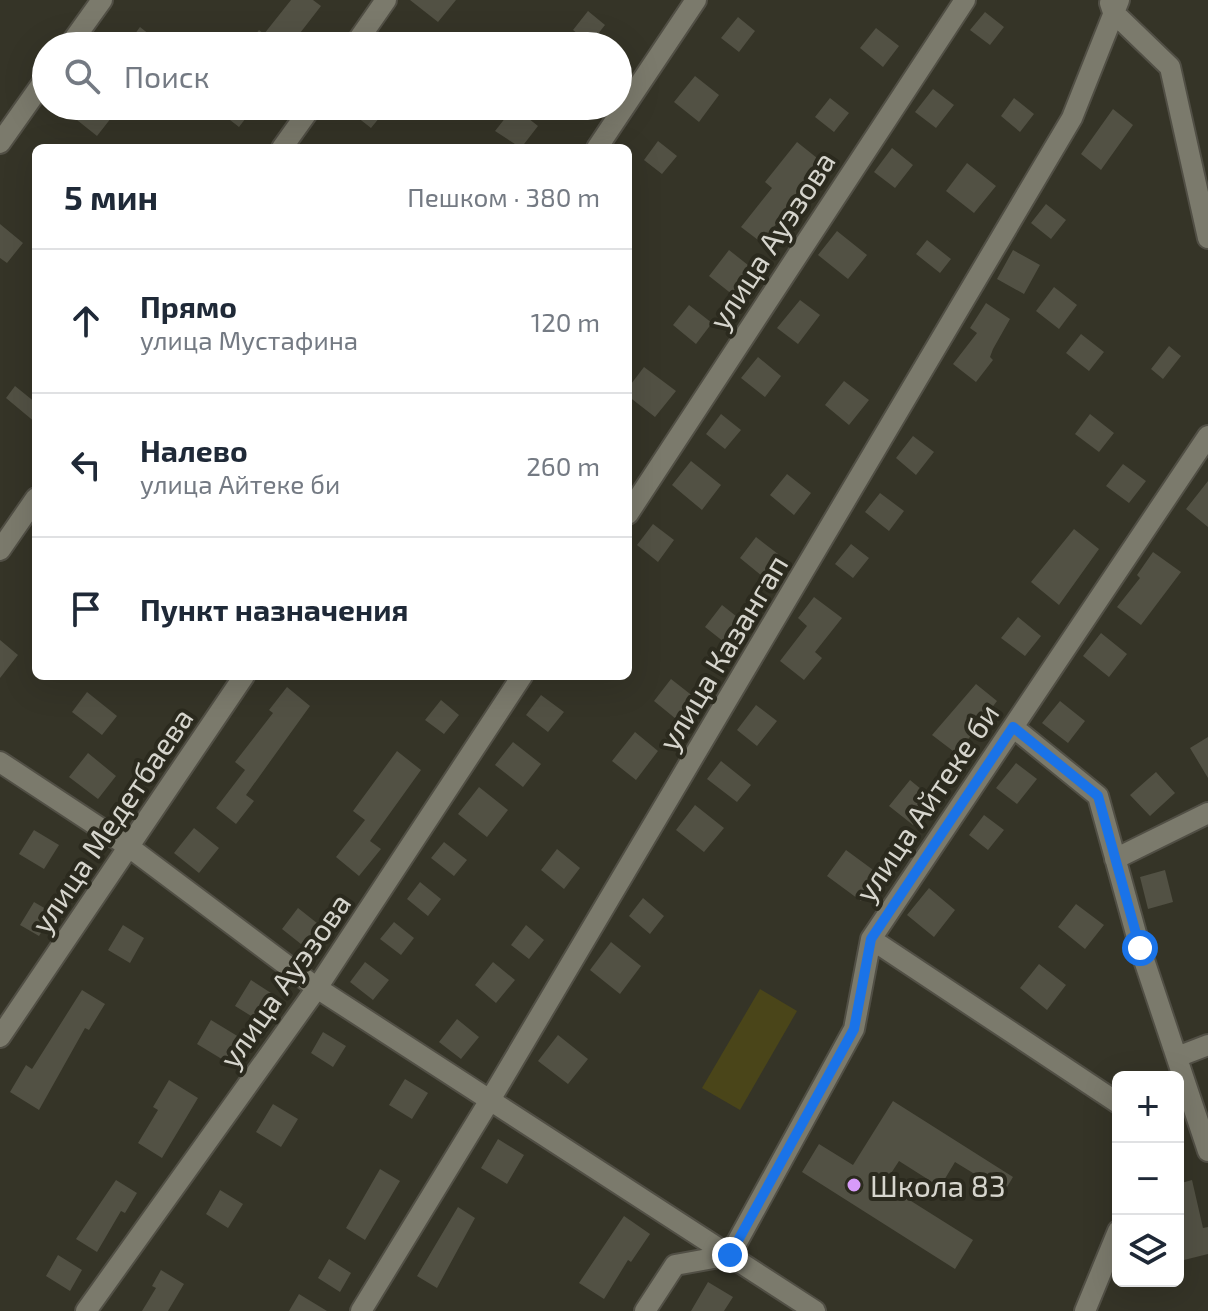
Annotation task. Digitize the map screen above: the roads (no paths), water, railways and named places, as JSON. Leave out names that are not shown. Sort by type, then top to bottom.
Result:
[{"type":"street","points":[[79,32],[102,0]]},
{"type":"street","points":[[364,32],[386,0]]},
{"type":"street","points":[[632,96],[696,0]]},
{"type":"street","name":"улица Ауэзова","points":[[632,508],[965,0]]},
{"type":"street","points":[[1114,4],[1170,67],[1208,238]]},
{"type":"street","name":"улица Казангап","points":[[361,1311],[490,1100],[1072,118],[1114,4]]},
{"type":"street","points":[[0,143],[32,98]]},
{"type":"street","points":[[285,144],[302,120]]},
{"type":"street","points":[[600,144],[616,120]]},
{"type":"street","name":"улица Айтеке би","points":[[730,1255],[854,1029],[871,939],[1208,436]]},
{"type":"street","points":[[0,550],[32,504]]},
{"type":"street","name":"улица Медетбаева","points":[[0,1037],[241,680]]},
{"type":"street","name":"улица Ауэзова","points":[[86,1311],[317,988],[519,680]]},
{"type":"street","points":[[1013,727],[1098,796],[1140,948],[1179,1071]]},
{"type":"street","points":[[0,762],[129,847],[317,988],[815,1311]]},
{"type":"street","points":[[1115,859],[1208,813]]},
{"type":"street","points":[[871,939],[1112,1099]]},
{"type":"street","points":[[1177,1057],[1208,1045]]},
{"type":"street","points":[[1184,1091],[1208,1151]]},
{"type":"street","points":[[1085,1311],[1112,1246]]},
{"type":"street","points":[[645,1311],[675,1265],[730,1255]]},
{"type":"place","name":"Школа 83","points":[[854,1185]]}]
